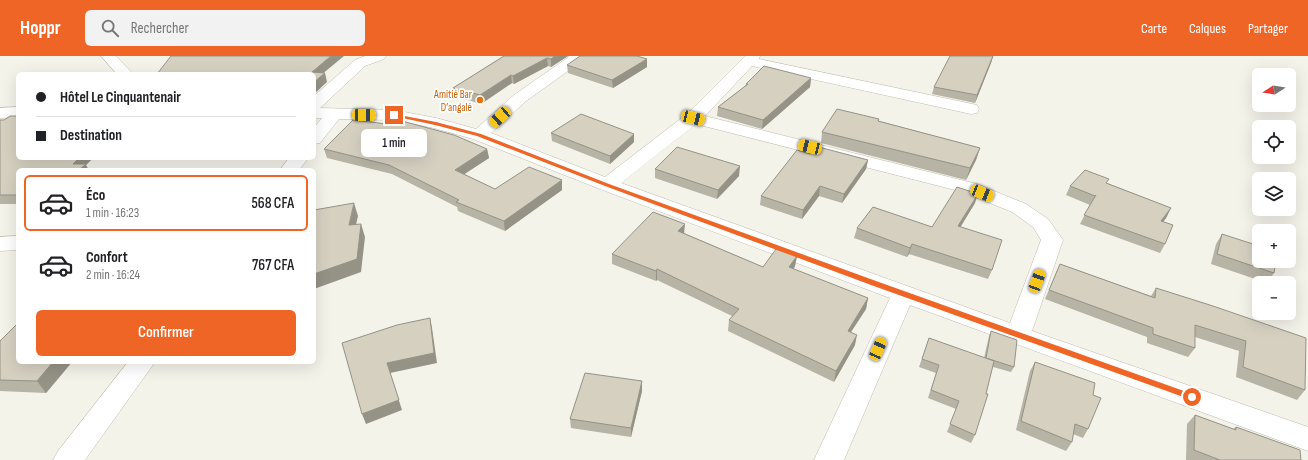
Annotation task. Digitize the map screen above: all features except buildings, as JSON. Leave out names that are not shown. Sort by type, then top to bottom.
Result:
[{"type":"street","points":[[108,56],[123,72]]},
{"type":"street","points":[[479,135],[520,98],[580,56]]},
{"type":"street","points":[[316,103],[360,63],[370,57]]},
{"type":"street","points":[[607,185],[693,118],[751,58],[971,109]]},
{"type":"street","points":[[0,113],[16,112]]},
{"type":"street","points":[[316,134],[324,114],[394,115],[436,123],[479,135],[607,185],[903,294],[1308,439]]},
{"type":"street","points":[[693,118],[970,188],[1019,208],[1041,223],[1052,240],[1018,335]]},
{"type":"street","points":[[291,168],[297,160]]},
{"type":"street","points":[[0,244],[16,243]]},
{"type":"street","points":[[829,460],[903,294]]},
{"type":"street","points":[[68,460],[140,364]]},
{"type":"place","name":"Amitié Bar D’angalé","points":[[480,100]]},
{"type":"route","points":[[394,115],[436,123],[479,135],[607,185],[873,283],[1192,397]]}]
